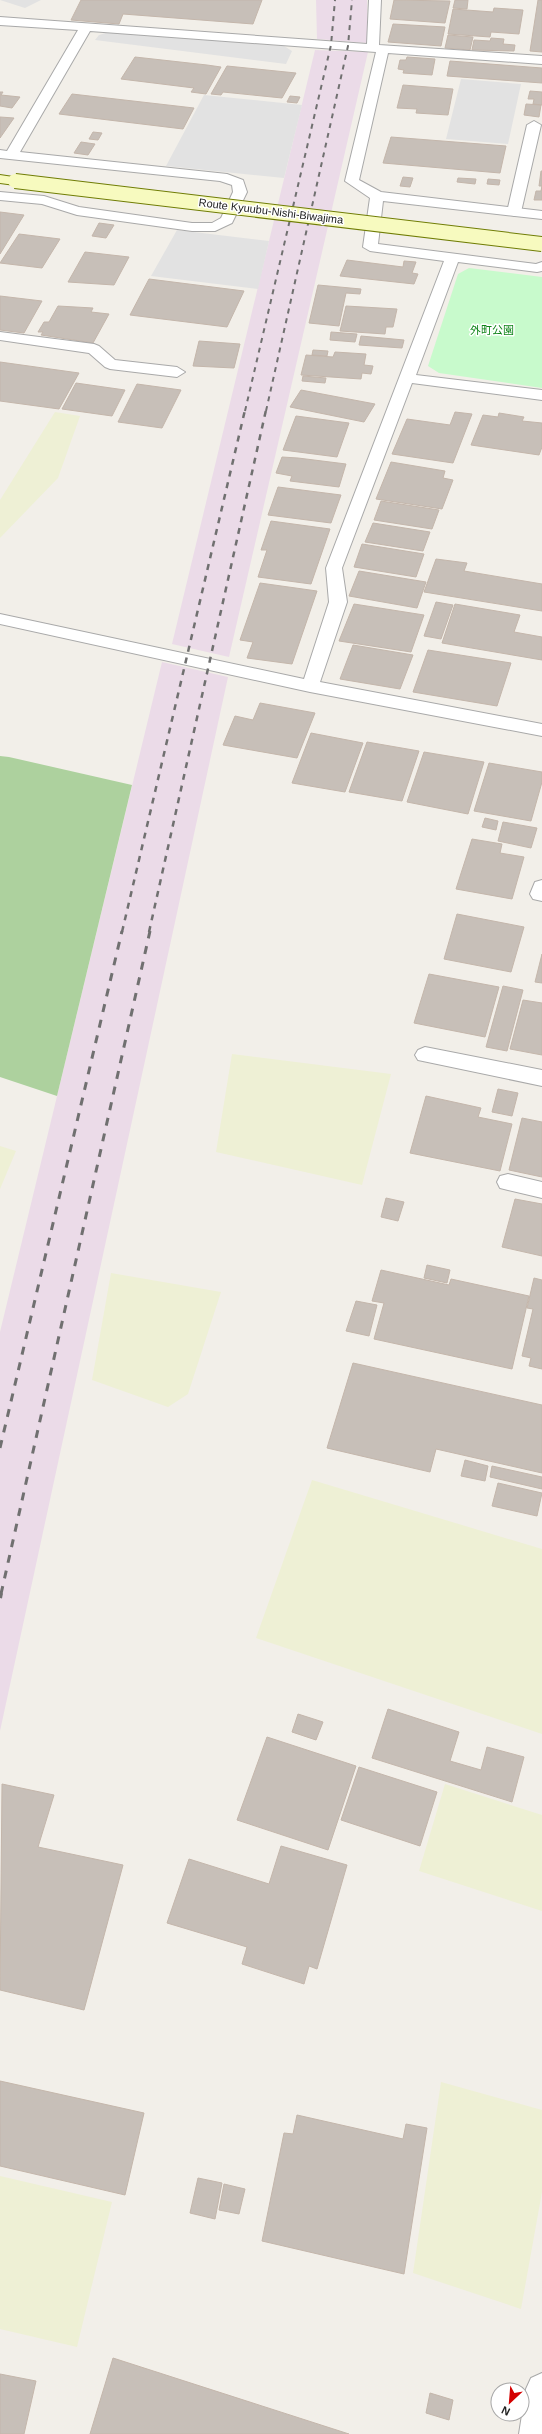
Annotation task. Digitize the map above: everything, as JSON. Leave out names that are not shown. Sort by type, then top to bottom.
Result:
[{"type":"main road","name":"Route Kyuubu-Nishi-Biwajima","points":[[0,179],[542,244]]},
{"type":"street","points":[[375,0],[378,48],[352,181],[377,196],[542,215]]},
{"type":"street","points":[[0,21],[542,60]]},
{"type":"street","points":[[0,196],[44,200],[77,211],[192,227],[215,227],[227,220],[240,192],[238,183],[222,177],[6,154],[86,28]]},
{"type":"street","points":[[514,212],[534,125]]},
{"type":"street","points":[[377,196],[370,247],[537,268],[542,266]]},
{"type":"street","points":[[310,686],[338,602],[334,568],[453,257]]},
{"type":"street","points":[[0,336],[94,349],[110,364],[177,372]]},
{"type":"street","points":[[407,378],[542,395]]},
{"type":"street","points":[[0,618],[310,686],[542,730]]},
{"type":"street","points":[[542,887],[540,894],[542,894]]},
{"type":"street","points":[[425,1055],[542,1078]]},
{"type":"street","points":[[508,1182],[542,1190]]},
{"type":"street","points":[[535,2434],[542,2389]]},
{"type":"shaded area","points":[[0,0],[41,0],[25,8]]},
{"type":"shaded area","points":[[316,0],[367,0],[368,43],[317,39]]},
{"type":"shaded area","points":[[109,32],[284,46],[292,51],[286,64],[95,40],[99,35]]},
{"type":"shaded area","points":[[315,50],[368,52],[229,657],[172,644]]},
{"type":"shaded area","points":[[461,79],[521,84],[508,144],[446,139]]},
{"type":"shaded area","points":[[204,95],[302,105],[284,178],[166,166]]},
{"type":"shaded area","points":[[177,230],[269,241],[258,289],[151,276]]},
{"type":"shaded area","points":[[162,662],[228,677],[0,1731],[0,1332]]},
{"type":"green space","name":"外町公園","points":[[469,268],[542,277],[542,388],[439,373],[428,366],[458,274]]},
{"type":"green space","points":[[55,412],[80,416],[58,478],[0,538],[0,500]]},
{"type":"green space","points":[[0,756],[132,785],[57,1096],[0,1077]]},
{"type":"green space","points":[[232,1054],[391,1074],[362,1185],[216,1152]]},
{"type":"green space","points":[[0,1146],[16,1151],[0,1189]]},
{"type":"green space","points":[[111,1273],[221,1292],[188,1394],[168,1407],[92,1380]]},
{"type":"green space","points":[[312,1480],[542,1549],[542,1734],[256,1638]]},
{"type":"green space","points":[[445,1784],[542,1815],[542,1911],[419,1871]]},
{"type":"green space","points":[[441,2082],[542,2110],[542,2192],[521,2309],[413,2273]]},
{"type":"green space","points":[[0,2176],[112,2202],[77,2347],[0,2329]]},
{"type":"building","points":[[81,0],[262,0],[253,24],[123,14],[119,24],[71,20]]},
{"type":"building","points":[[394,0],[450,1],[445,23],[390,19]]},
{"type":"building","points":[[455,0],[468,0],[467,9],[453,8]]},
{"type":"building","points":[[538,0],[542,0],[542,52],[530,51]]},
{"type":"building","points":[[494,8],[523,10],[519,34],[491,32],[490,37],[448,34],[453,9],[493,12]]},
{"type":"building","points":[[393,24],[445,27],[441,46],[388,42]]},
{"type":"building","points":[[448,35],[473,37],[470,50],[445,48]]},
{"type":"building","points":[[491,38],[504,39],[503,44],[515,45],[514,51],[472,50],[474,40],[490,41]]},
{"type":"building","points":[[135,57],[221,67],[206,94],[191,92],[194,88],[121,79]]},
{"type":"building","points":[[407,57],[435,59],[432,75],[403,73],[404,70],[398,69],[400,60],[406,60]]},
{"type":"building","points":[[450,61],[542,68],[542,83],[447,76]]},
{"type":"building","points":[[227,66],[296,73],[282,98],[223,92],[221,95],[211,94]]},
{"type":"building","points":[[403,85],[453,89],[448,115],[416,113],[417,109],[397,108]]},
{"type":"building","points":[[530,91],[542,92],[542,105],[533,104],[534,99],[528,99]]},
{"type":"building","points":[[0,92],[3,92],[1,95],[20,97],[12,108],[0,106]]},
{"type":"building","points":[[72,94],[194,108],[183,129],[59,114]]},
{"type":"building","points":[[290,96],[300,97],[297,103],[287,102]]},
{"type":"building","points":[[526,104],[541,105],[539,117],[524,115]]},
{"type":"building","points":[[0,117],[14,118],[0,138]]},
{"type":"building","points":[[93,132],[102,133],[98,140],[89,139]]},
{"type":"building","points":[[391,137],[506,146],[500,173],[383,163]]},
{"type":"building","points":[[81,142],[95,144],[88,155],[74,153]]},
{"type":"building","points":[[541,171],[542,186],[539,186]]},
{"type":"building","points":[[403,177],[413,178],[410,187],[400,186]]},
{"type":"building","points":[[458,178],[476,179],[475,184],[457,182]]},
{"type":"building","points":[[488,179],[500,180],[499,185],[487,184]]},
{"type":"building","points":[[542,186],[542,200],[534,200],[536,191],[541,191]]},
{"type":"building","points":[[0,212],[24,215],[0,254]]},
{"type":"building","points":[[99,223],[114,225],[106,238],[92,236]]},
{"type":"building","points":[[19,234],[60,239],[42,268],[0,263]]},
{"type":"building","points":[[85,252],[129,257],[114,285],[68,282]]},
{"type":"building","points":[[347,260],[403,267],[404,261],[416,262],[412,273],[418,274],[414,284],[340,276]]},
{"type":"building","points":[[149,279],[244,291],[227,327],[130,315]]},
{"type":"building","points":[[318,285],[361,289],[360,294],[346,293],[339,326],[309,323]]},
{"type":"building","points":[[0,296],[42,301],[24,333],[0,330]]},
{"type":"building","points":[[58,306],[93,308],[91,312],[109,314],[93,343],[41,335],[43,332],[38,332],[44,322],[49,322]]},
{"type":"building","points":[[346,306],[397,309],[393,327],[386,327],[385,334],[340,331]]},
{"type":"building","points":[[331,332],[357,334],[355,342],[330,340]]},
{"type":"building","points":[[361,336],[404,340],[402,348],[359,345]]},
{"type":"building","points":[[199,341],[240,344],[234,368],[193,366]]},
{"type":"building","points":[[313,350],[328,351],[327,356],[312,355]]},
{"type":"building","points":[[335,352],[366,354],[364,365],[373,366],[371,374],[362,373],[361,379],[301,375],[306,355],[333,357]]},
{"type":"building","points":[[0,362],[79,373],[59,409],[0,401]]},
{"type":"building","points":[[303,376],[326,378],[325,383],[302,381]]},
{"type":"building","points":[[76,383],[125,390],[112,416],[62,409]]},
{"type":"building","points":[[137,384],[181,390],[162,428],[118,422]]},
{"type":"building","points":[[301,390],[375,404],[364,422],[290,407]]},
{"type":"building","points":[[455,412],[472,414],[453,463],[392,454],[407,419],[450,425]]},
{"type":"building","points":[[499,413],[524,417],[522,421],[542,423],[542,447],[539,455],[471,445],[483,415],[498,417]]},
{"type":"building","points":[[296,416],[349,423],[337,457],[283,450]]},
{"type":"building","points":[[282,457],[346,464],[339,487],[290,481],[292,476],[276,473]]},
{"type":"building","points":[[391,462],[445,471],[443,478],[453,480],[442,509],[376,499]]},
{"type":"building","points":[[278,487],[341,495],[331,523],[268,515]]},
{"type":"building","points":[[381,501],[439,510],[432,529],[374,520]]},
{"type":"building","points":[[271,521],[330,529],[311,584],[258,577],[267,550],[261,550]]},
{"type":"building","points":[[373,523],[430,532],[423,551],[365,542]]},
{"type":"building","points":[[362,544],[424,554],[416,577],[354,567]]},
{"type":"building","points":[[436,559],[467,563],[464,571],[542,584],[542,611],[424,592]]},
{"type":"building","points":[[359,571],[426,582],[417,608],[349,596]]},
{"type":"building","points":[[260,583],[317,591],[292,664],[247,658],[253,642],[240,640]]},
{"type":"building","points":[[436,602],[453,605],[441,639],[424,636]]},
{"type":"building","points":[[354,604],[424,615],[411,652],[339,641]]},
{"type":"building","points":[[455,604],[520,615],[514,632],[542,637],[542,660],[442,643]]},
{"type":"building","points":[[353,645],[413,655],[400,689],[340,679]]},
{"type":"building","points":[[428,650],[511,663],[497,706],[413,692]]},
{"type":"building","points":[[260,703],[315,713],[297,758],[223,745],[235,716],[253,720]]},
{"type":"building","points":[[311,733],[363,743],[345,792],[292,783]]},
{"type":"building","points":[[367,742],[419,751],[402,801],[349,792]]},
{"type":"building","points":[[424,752],[484,762],[468,814],[407,802]]},
{"type":"building","points":[[489,763],[542,772],[542,782],[531,821],[474,811]]},
{"type":"building","points":[[485,818],[498,821],[496,830],[482,827]]},
{"type":"building","points":[[503,822],[537,828],[531,848],[498,841]]},
{"type":"building","points":[[472,839],[502,844],[500,853],[524,857],[512,899],[456,889]]},
{"type":"building","points":[[457,914],[524,927],[511,972],[444,959]]},
{"type":"building","points":[[542,954],[542,983],[535,982]]},
{"type":"building","points":[[429,974],[499,987],[485,1037],[414,1023]]},
{"type":"building","points":[[503,986],[523,990],[507,1051],[486,1047]]},
{"type":"building","points":[[523,1000],[542,1003],[542,1055],[510,1049]]},
{"type":"building","points":[[498,1089],[518,1093],[512,1116],[492,1112]]},
{"type":"building","points":[[426,1096],[481,1108],[478,1117],[512,1124],[500,1171],[410,1153]]},
{"type":"building","points":[[522,1118],[542,1122],[542,1177],[509,1170]]},
{"type":"building","points":[[386,1198],[404,1202],[398,1221],[381,1217]]},
{"type":"building","points":[[515,1199],[542,1204],[542,1256],[502,1247]]},
{"type":"building","points":[[427,1265],[450,1270],[447,1283],[424,1278]]},
{"type":"building","points":[[381,1270],[449,1285],[451,1279],[529,1296],[512,1369],[374,1339],[384,1303],[372,1301]]},
{"type":"building","points":[[534,1278],[542,1280],[542,1369],[529,1366],[531,1358],[522,1356],[533,1309],[527,1308]]},
{"type":"building","points":[[356,1301],[377,1305],[369,1336],[346,1331]]},
{"type":"building","points":[[353,1363],[542,1405],[542,1473],[436,1449],[430,1472],[327,1448]]},
{"type":"building","points":[[465,1460],[488,1466],[485,1481],[461,1476]]},
{"type":"building","points":[[492,1466],[542,1477],[542,1489],[490,1477]]},
{"type":"building","points":[[498,1483],[542,1493],[537,1516],[492,1506]]},
{"type":"building","points":[[388,1709],[459,1732],[450,1761],[481,1770],[487,1747],[524,1757],[512,1802],[372,1758]]},
{"type":"building","points":[[298,1714],[323,1722],[316,1740],[292,1732]]},
{"type":"building","points":[[267,1737],[356,1766],[328,1850],[237,1820]]},
{"type":"building","points":[[359,1767],[437,1792],[420,1846],[341,1820]]},
{"type":"building","points":[[2,1784],[54,1795],[38,1847],[123,1865],[84,2010],[0,1990]]},
{"type":"building","points":[[281,1846],[347,1865],[317,1969],[309,1966],[304,1984],[242,1964],[247,1947],[167,1923],[189,1859],[269,1884]]},
{"type":"building","points":[[0,2081],[144,2113],[125,2195],[0,2166]]},
{"type":"building","points":[[297,2115],[403,2139],[406,2124],[427,2128],[404,2274],[262,2241],[284,2133],[293,2134]]},
{"type":"building","points":[[198,2178],[222,2183],[215,2219],[190,2213]]},
{"type":"building","points":[[224,2184],[245,2189],[239,2214],[219,2210]]},
{"type":"building","points":[[113,2358],[349,2434],[90,2434]]},
{"type":"building","points":[[0,2374],[36,2381],[24,2434],[0,2434]]},
{"type":"building","points":[[430,2393],[453,2400],[449,2420],[426,2413]]},
{"type":"railway","points":[[245,411],[331,45],[335,0]]},
{"type":"railway","points":[[266,411],[348,46],[352,0]]},
{"type":"railway","points":[[122,932],[245,410]]},
{"type":"railway","points":[[149,932],[266,410]]},
{"type":"railway","points":[[0,1448],[122,931]]},
{"type":"railway","points":[[1,1594],[150,931]]},
{"type":"railway","points":[[0,1598],[1,1593]]}]
